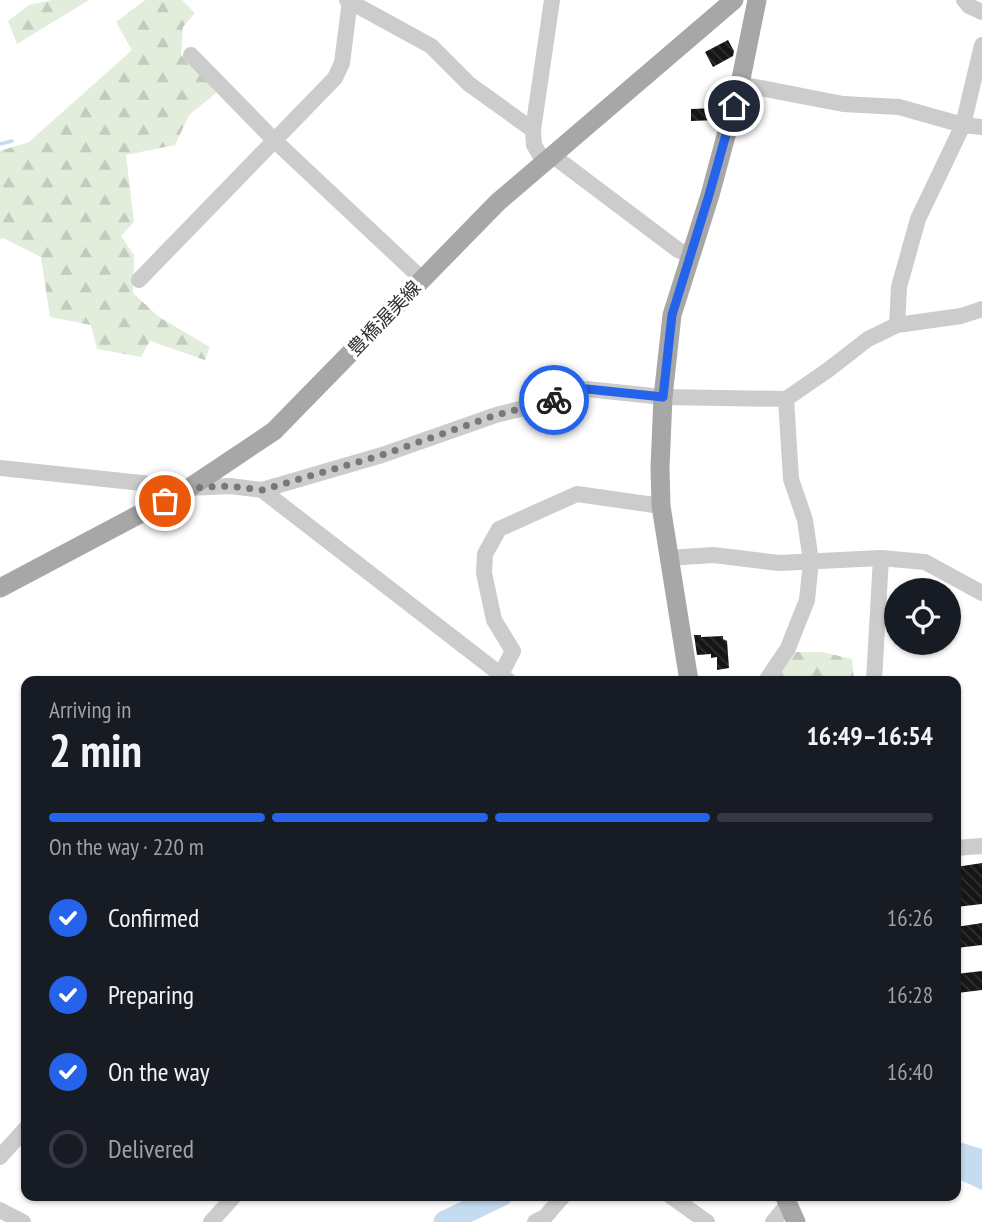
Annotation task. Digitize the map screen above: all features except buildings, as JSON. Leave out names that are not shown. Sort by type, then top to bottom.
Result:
[{"type":"main road","name":"豊橋渥美線","points":[[0,588],[189,488],[274,430],[498,202],[734,0]]},
{"type":"main road","points":[[688,676],[661,506],[663,397],[672,315],[740,84],[757,0]]},
{"type":"street","points":[[552,0],[533,130],[534,145],[548,158],[678,250],[691,255]]},
{"type":"street","points":[[964,0],[969,6],[982,12]]},
{"type":"street","points":[[139,280],[335,78],[342,63],[349,1],[431,46],[468,84],[533,130]]},
{"type":"street","points":[[897,325],[899,287],[918,219],[963,125],[982,45]]},
{"type":"street","points":[[191,55],[274,140],[422,279]]},
{"type":"street","points":[[740,84],[843,104],[899,107],[963,125],[982,127]]},
{"type":"street","points":[[0,468],[189,488],[230,486],[262,490],[382,455],[496,415],[587,389],[663,397],[786,399],[868,339],[897,325],[961,316],[982,309]]},
{"type":"street","points":[[769,676],[788,648],[807,600],[811,561],[805,520],[791,479],[786,399]]},
{"type":"street","points":[[262,490],[502,676]]},
{"type":"street","points":[[506,676],[513,651],[494,620],[484,573],[485,554],[499,528],[577,494],[661,506]]},
{"type":"street","points":[[669,558],[713,555],[779,563],[881,558],[925,562],[982,593]]},
{"type":"street","points":[[874,676],[881,558]]},
{"type":"street","points":[[961,848],[982,846]]},
{"type":"street","points":[[0,1157],[21,1134]]},
{"type":"street","points":[[211,1222],[230,1201]]},
{"type":"street","points":[[535,1222],[545,1217],[559,1201]]},
{"type":"street","points":[[677,1201],[707,1222]]},
{"type":"street","points":[[773,1222],[789,1207]]},
{"type":"street","points":[[0,1210],[23,1222]]},
{"type":"green space","points":[[52,0],[89,0],[17,44],[8,21],[29,5]]},
{"type":"green space","points":[[145,0],[182,0],[195,13],[183,27],[181,55],[220,90],[189,115],[175,145],[126,155],[134,222],[121,236],[134,255],[133,293],[159,317],[210,347],[205,360],[150,341],[141,357],[97,349],[91,325],[50,317],[41,257],[3,238],[0,239],[0,151],[29,142],[132,50],[116,22]]},
{"type":"green space","points":[[793,652],[822,652],[852,659],[854,676],[777,676]]},
{"type":"water","points":[[961,1143],[982,1149],[982,1190],[961,1180]]},
{"type":"waterway","points":[[0,144],[12,141]]},
{"type":"waterway","points":[[445,1222],[489,1201]]},
{"type":"way so far","points":[[165,501],[189,488],[230,486],[262,490],[382,455],[496,415],[554,400]]},
{"type":"route","points":[[554,400],[587,389],[663,397],[672,315],[734,106]]}]
